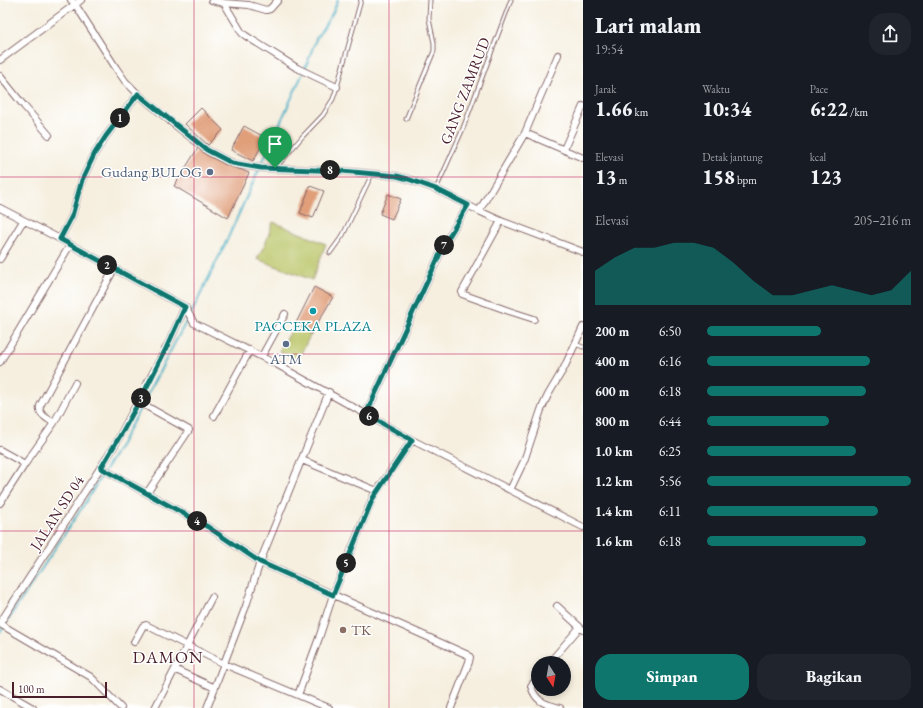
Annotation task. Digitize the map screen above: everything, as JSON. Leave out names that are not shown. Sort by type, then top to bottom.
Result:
[{"type":"street","points":[[0,60],[73,2],[81,0]]},
{"type":"street","points":[[212,0],[224,4],[249,5],[266,10],[278,0]]},
{"type":"street","points":[[73,2],[125,81],[170,121],[211,152],[232,163],[258,168],[342,171],[397,176],[436,189],[479,211],[583,252]]},
{"type":"street","points":[[224,4],[242,33],[308,74],[337,87]]},
{"type":"street","points":[[479,211],[525,133],[558,55]]},
{"type":"street","points":[[0,76],[49,135]]},
{"type":"street","points":[[60,239],[72,216],[82,180],[95,153],[138,94]]},
{"type":"street","points":[[564,150],[583,106]]},
{"type":"street","points":[[525,133],[583,158]]},
{"type":"street","points":[[366,414],[445,243],[468,205]]},
{"type":"street","points":[[0,208],[186,307],[194,322],[329,392],[412,440],[583,527]]},
{"type":"street","points":[[501,220],[462,294],[534,319]]},
{"type":"street","points":[[0,259],[23,221]]},
{"type":"street","points":[[0,362],[70,245]]},
{"type":"street","points":[[54,423],[41,414],[39,410],[40,406],[114,269]]},
{"type":"street","name":"JALAN SD 04","points":[[2,625],[104,470],[141,403],[186,307]]},
{"type":"street","points":[[262,356],[285,314]]},
{"type":"street","points":[[510,490],[524,461],[548,395],[564,368],[583,327]]},
{"type":"street","points":[[214,416],[250,350]]},
{"type":"street","points":[[0,503],[54,423],[75,383]]},
{"type":"street","points":[[207,708],[216,688],[260,562],[329,392]]},
{"type":"street","points":[[141,403],[189,430],[147,493]]},
{"type":"street","points":[[298,695],[320,638],[333,595],[370,504],[377,491],[412,440]]},
{"type":"street","points":[[0,450],[25,464]]},
{"type":"street","points":[[302,460],[377,491]]},
{"type":"street","points":[[104,470],[208,527],[260,562],[468,655],[470,657],[469,662],[451,708]]},
{"type":"street","points":[[155,708],[176,670],[212,597]]},
{"type":"street","points":[[556,656],[581,629],[557,606]]},
{"type":"street","points":[[2,625],[91,678],[121,708]]},
{"type":"street","points":[[134,642],[142,626],[146,625],[224,664],[326,707]]},
{"type":"street","points":[[176,670],[216,688]]},
{"type":"street","points":[[0,689],[33,708]]},
{"type":"street","points":[[536,696],[544,704],[560,708]]},
{"type":"lane","points":[[275,168],[323,115],[333,99],[361,0]]},
{"type":"lane","points":[[406,119],[434,51],[434,43],[429,19],[430,0]]},
{"type":"lane","name":"GANG ZAMRUD","points":[[436,189],[462,131],[511,0]]},
{"type":"lane","points":[[330,253],[343,235],[372,174]]},
{"type":"lane","points":[[575,344],[583,347]]},
{"type":"green space","points":[[273,222],[326,244],[312,280],[257,259],[266,242]]},
{"type":"green space","points":[[295,325],[311,334],[297,361],[279,351]]},
{"type":"building","points":[[201,108],[223,130],[208,145],[185,124]]},
{"type":"building","points":[[244,126],[266,138],[253,161],[231,150]]},
{"type":"building","name":"Gudang BULOG","points":[[198,148],[205,154],[226,165],[249,173],[228,218],[174,186]]},
{"type":"building","points":[[310,186],[324,191],[313,218],[300,213]]},
{"type":"building","points":[[388,194],[401,199],[392,219],[380,214]]},
{"type":"building","name":"PACCEKA PLAZA","points":[[314,287],[333,297],[311,334],[295,325]]},
{"type":"waterway","points":[[191,314],[227,240],[306,66],[316,39],[333,12],[338,0]]},
{"type":"waterway","points":[[0,632],[85,503],[121,444],[188,318]]},
{"type":"place","name":"Gudang BULOG","points":[[210,172]]},
{"type":"place","name":"PACCEKA PLAZA","points":[[313,311]]},
{"type":"place","name":"ATM","points":[[286,344]]},
{"type":"place","name":"TK","points":[[343,630]]},
{"type":"district","name":"DAMON","points":[[168,657]]},
{"type":"route","points":[[138,94],[207,150],[220,158],[235,164],[261,168],[275,168],[342,171],[397,176],[436,189],[468,205],[445,243],[366,414],[412,440],[373,498],[333,595],[260,562],[208,527],[101,468],[139,402],[185,307],[60,239],[72,216],[82,180],[95,153],[138,94]]}]
